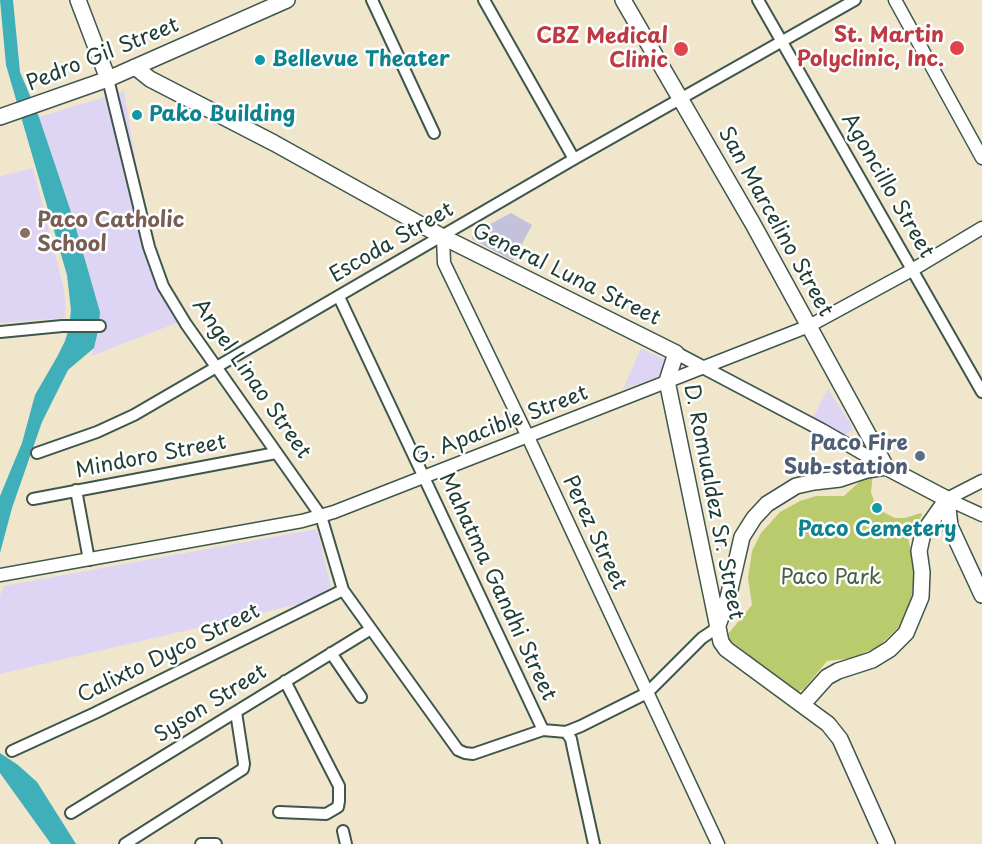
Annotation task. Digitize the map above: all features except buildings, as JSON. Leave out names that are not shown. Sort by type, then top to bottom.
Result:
[{"type":"main road","name":"Angel Linao Street","points":[[78,0],[108,79]]},
{"type":"main road","name":"Pedro Gil Street","points":[[0,117],[108,79],[287,0]]},
{"type":"main road","name":"San Marcelino Street","points":[[623,0],[809,326],[886,467]]},
{"type":"main road","name":"General Luna Street","points":[[135,67],[150,79],[273,143],[442,237],[676,353]]},
{"type":"main road","name":"D. Romualdez Sr. Street","points":[[676,353],[667,381],[721,642],[828,724],[840,739],[887,844]]},
{"type":"main road","name":"General Luna Street","points":[[886,467],[947,499]]},
{"type":"main road","points":[[717,628],[728,598],[742,537],[754,518],[767,504],[796,486],[840,479],[867,470],[886,467]]},
{"type":"main road","points":[[947,499],[950,526],[982,595]]},
{"type":"main road","points":[[802,705],[827,677],[872,660],[890,649],[906,633],[921,597],[922,572],[919,551],[923,533],[947,499]]},
{"type":"street","points":[[372,0],[434,133]]},
{"type":"street","points":[[484,0],[574,159]]},
{"type":"street","name":"Agoncillo Street","points":[[758,0],[982,392]]},
{"type":"street","name":"Escoda Street","points":[[37,453],[97,432],[134,415],[574,159],[855,0]]},
{"type":"street","points":[[895,0],[982,158]]},
{"type":"street","name":"Angel Linao Street","points":[[108,79],[149,247],[163,286],[186,324],[321,516],[343,590],[458,750],[473,754],[543,730]]},
{"type":"street","name":"G. Apacible Street","points":[[1,575],[321,516],[809,326],[912,270],[982,228]]},
{"type":"street","name":"Perez Street","points":[[442,237],[444,263],[718,844]]},
{"type":"street","name":"Mahatma Gandhi Street","points":[[339,297],[543,730]]},
{"type":"street","points":[[0,332],[62,326],[100,326]]},
{"type":"street","name":"General Luna Street","points":[[676,353],[886,467]]},
{"type":"street","name":"Mindoro Street","points":[[33,499],[276,453]]},
{"type":"street","points":[[947,499],[982,481]]},
{"type":"street","points":[[76,490],[89,560]]},
{"type":"street","name":"General Luna Street","points":[[947,499],[982,515]]},
{"type":"street","name":"Calixto Dyco Street","points":[[12,751],[95,713],[343,590]]},
{"type":"street","points":[[543,730],[566,732],[647,693],[702,638],[717,628]]},
{"type":"street","name":"Syson Street","points":[[71,813],[371,629]]},
{"type":"street","points":[[331,653],[361,697]]},
{"type":"street","points":[[279,812],[326,814],[338,807],[339,801],[339,786],[285,681]]},
{"type":"street","points":[[125,844],[243,769],[236,712]]},
{"type":"street","points":[[566,732],[571,739],[594,844]]},
{"type":"street","points":[[343,831],[346,844]]},
{"type":"street","points":[[143,833],[150,844]]},
{"type":"street","points":[[201,844],[216,844]]},
{"type":"shaded area","points":[[124,91],[139,183],[155,250],[182,321],[91,356],[98,335],[100,312],[73,218],[39,117]]},
{"type":"shaded area","name":"Paco Catholic School","points":[[33,168],[64,289],[66,318],[0,323],[0,176]]},
{"type":"shaded area","points":[[511,213],[532,225],[513,261],[472,239],[473,233]]},
{"type":"shaded area","points":[[641,348],[667,361],[658,377],[623,389]]},
{"type":"shaded area","points":[[828,389],[851,424],[852,430],[848,434],[842,435],[812,420]]},
{"type":"shaded area","points":[[317,529],[331,587],[312,601],[0,674],[0,596],[3,586]]},
{"type":"green space","name":"Paco Park","points":[[869,473],[873,474],[871,492],[875,504],[881,511],[895,518],[905,518],[921,513],[922,515],[908,537],[915,573],[911,601],[899,627],[879,646],[853,658],[827,661],[804,689],[797,692],[727,638],[752,605],[748,578],[752,551],[761,533],[780,512],[800,501],[816,496],[844,496]]},
{"type":"water","points":[[0,0],[13,0],[20,72],[39,117],[73,218],[100,312],[94,348],[68,370],[42,422],[12,508],[0,553],[0,496],[22,443],[35,395],[65,341],[71,310],[67,275],[6,65]]},
{"type":"water","points":[[0,753],[37,782],[76,844],[51,844],[0,773]]},
{"type":"place","name":"St. Martin Polyclinic, Inc.","points":[[957,48]]},
{"type":"place","name":"CBZ Medical Clinic","points":[[681,49]]},
{"type":"place","name":"Bellevue Theater","points":[[260,60]]},
{"type":"place","name":"Pako Building","points":[[137,115]]},
{"type":"place","name":"Paco Catholic School","points":[[25,233]]},
{"type":"place","name":"Paco Fire Sub-station","points":[[920,456]]},
{"type":"place","name":"Paco Cemetery","points":[[877,508]]}]
